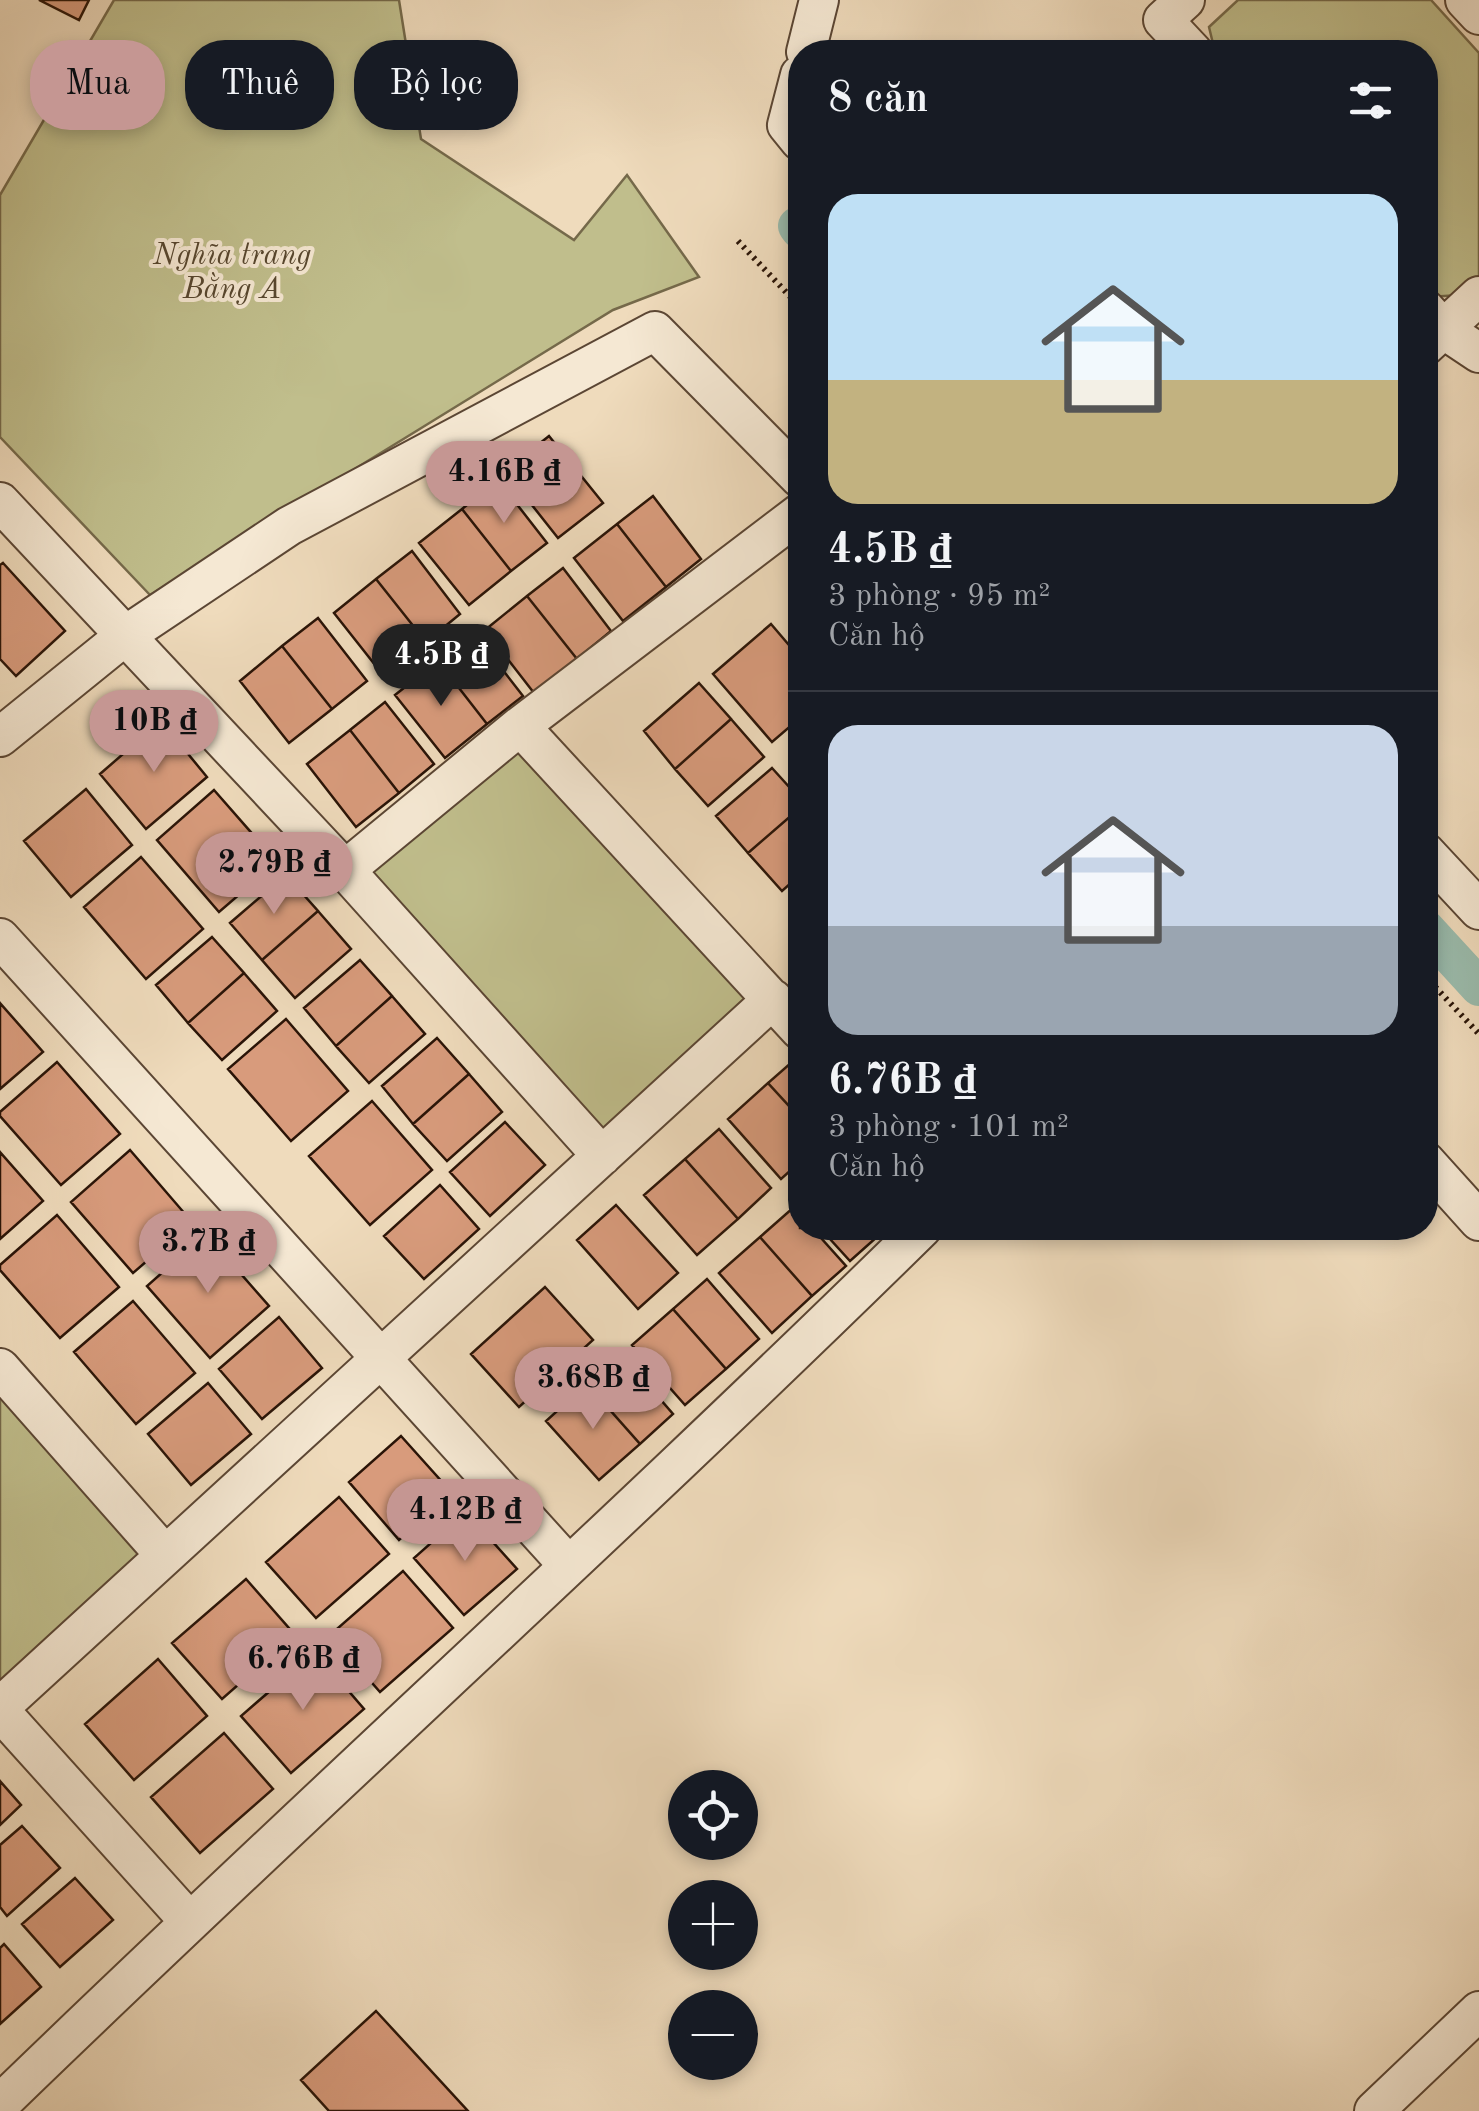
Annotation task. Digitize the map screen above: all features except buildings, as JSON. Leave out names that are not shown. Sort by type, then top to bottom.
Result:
[{"type":"street","points":[[809,40],[819,0]]},
{"type":"street","points":[[1182,40],[1163,20],[1185,0]]},
{"type":"street","points":[[1464,0],[1479,15]]},
{"type":"street","points":[[1438,323],[1479,296]]},
{"type":"street","points":[[0,736],[126,635],[288,526],[655,331],[788,466]]},
{"type":"street","points":[[1438,332],[1479,353]]},
{"type":"street","points":[[0,502],[345,870],[602,1156]]},
{"type":"street","points":[[345,870],[520,726],[788,522]]},
{"type":"street","points":[[520,726],[788,1016]]},
{"type":"street","points":[[1438,866],[1479,910]]},
{"type":"street","points":[[0,938],[569,1566]]},
{"type":"street","points":[[189,1921],[0,1709],[773,999]]},
{"type":"street","points":[[1438,1175],[1479,1221]]},
{"type":"street","points":[[0,2104],[189,1921],[732,1416],[910,1240]]},
{"type":"street","points":[[0,1368],[165,1555]]},
{"type":"street","points":[[1374,2111],[1479,2011]]},
{"type":"path","points":[[738,241],[788,294]]},
{"type":"path","points":[[1438,990],[1479,1034]]},
{"type":"green space","name":"Nghĩa trang Bằng A","points":[[114,0],[399,0],[405,40],[354,40],[354,130],[420,130],[421,139],[574,240],[627,175],[699,277],[613,310],[150,595],[0,437],[0,195],[38,130],[165,130],[165,40],[91,40]]},
{"type":"green space","points":[[1238,0],[1431,0],[1479,53],[1479,276],[1459,295],[1438,296],[1438,40],[1212,40],[1209,27]]},
{"type":"green space","points":[[520,726],[773,999],[602,1156],[345,870]]},
{"type":"green space","points":[[0,1368],[165,1555],[0,1707]]},
{"type":"waterway","points":[[1438,942],[1479,987]]}]
